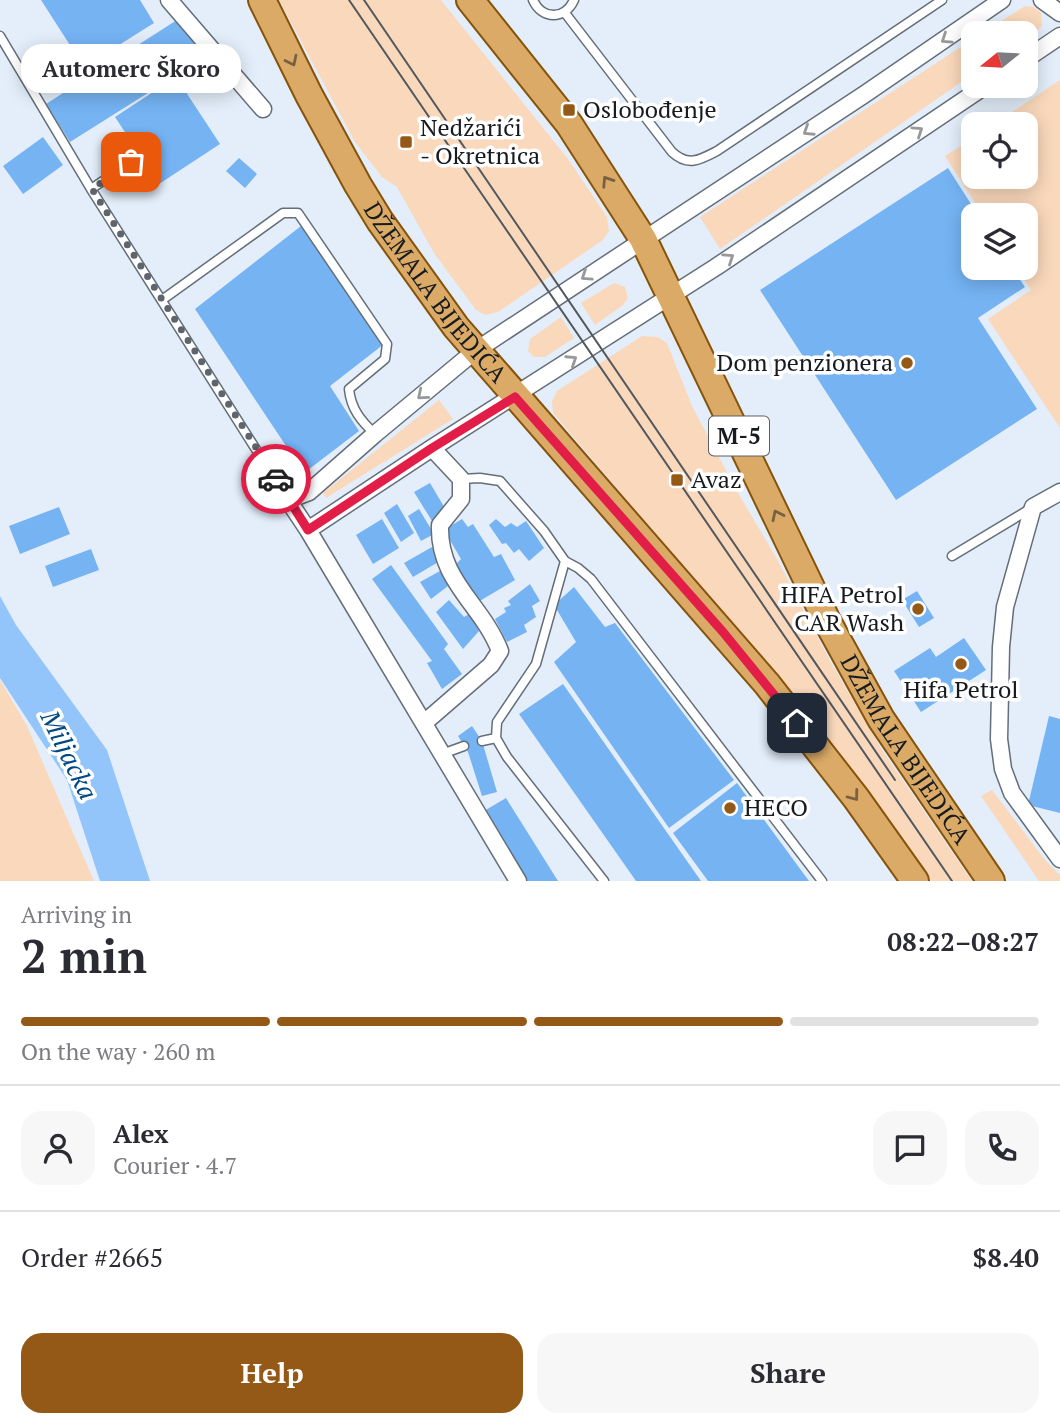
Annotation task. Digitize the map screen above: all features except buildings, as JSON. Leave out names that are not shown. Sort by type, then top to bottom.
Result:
[{"type":"main road","name":"DŽEMALA BIJEDIĆA","points":[[262,0],[358,185],[403,253],[475,351],[767,684],[856,798],[915,881]]},
{"type":"main road","name":"DŽEMALA BIJEDIĆA","points":[[470,0],[569,124],[643,239],[827,621],[860,683],[991,881]]},
{"type":"street","points":[[169,0],[263,109]]},
{"type":"street","points":[[518,881],[288,500],[309,492],[475,351],[865,94],[1002,0]]},
{"type":"street","points":[[1042,0],[1060,13]]},
{"type":"street","points":[[1038,51],[1060,36]]},
{"type":"street","points":[[308,530],[671,295],[967,98]]},
{"type":"street","points":[[424,723],[491,665],[500,651],[495,638],[449,573],[441,551],[440,525],[461,499],[461,479],[432,448]]},
{"type":"street","points":[[1060,492],[1033,507],[1005,607],[1001,647],[999,739],[1003,769],[1012,793],[1060,859]]},
{"type":"lane","points":[[533,0],[536,7],[546,15],[565,13],[574,0]]},
{"type":"lane","points":[[565,13],[672,152],[688,162],[698,161],[717,151],[942,0]]},
{"type":"lane","points":[[0,36],[92,189],[288,500]]},
{"type":"lane","points":[[92,189],[131,162]]},
{"type":"lane","points":[[162,300],[283,213],[298,213],[387,344],[386,359],[349,389],[350,400],[360,419],[375,434]]},
{"type":"lane","points":[[461,479],[500,481],[544,531],[565,561],[579,568],[591,579],[822,881]]},
{"type":"lane","points":[[952,556],[1033,507]]},
{"type":"lane","points":[[565,561],[536,664],[497,722],[496,738],[507,757],[604,881]]},
{"type":"lane","points":[[482,741],[496,738]]},
{"type":"lane","points":[[442,754],[464,746]]},
{"type":"shaded area","points":[[279,0],[441,0],[568,159],[607,217],[609,231],[603,240],[498,312],[485,315],[476,310],[434,253],[397,187],[382,177],[355,142]]},
{"type":"shaded area","points":[[1025,6],[1034,7],[1041,13],[1042,26],[1038,29],[1038,21],[1001,21]]},
{"type":"shaded area","points":[[961,47],[961,82],[720,249],[700,217]]},
{"type":"shaded area","points":[[1060,80],[1060,428],[988,319],[1031,290],[1025,280],[1038,280],[1038,203],[975,203],[966,189],[1038,189],[1038,112],[1012,112],[1033,98],[1038,98],[1038,95]]},
{"type":"shaded area","points":[[961,146],[961,181],[945,156]]},
{"type":"shaded area","points":[[614,283],[625,287],[628,298],[623,305],[595,325],[581,303]]},
{"type":"shaded area","points":[[561,317],[574,338],[545,357],[534,357],[528,351],[530,339]]},
{"type":"shaded area","points":[[642,336],[658,337],[667,343],[692,406],[829,659],[882,750],[972,881],[931,881],[863,783],[815,722],[553,413],[552,401],[557,391]]},
{"type":"shaded area","points":[[439,400],[453,419],[326,498],[323,493]]},
{"type":"shaded area","points":[[0,680],[27,726],[94,881],[0,881]]},
{"type":"shaded area","points":[[992,790],[1045,860],[1060,875],[1060,881],[1039,881],[981,796]]},
{"type":"water","name":"Miljacka","points":[[0,596],[16,625],[107,750],[150,881],[100,881],[67,780],[0,678]]},
{"type":"tram line","points":[[349,0],[952,881]]},
{"type":"tram line","points":[[364,0],[895,780]]},
{"type":"way so far","points":[[131,162],[92,189],[276,479]]},
{"type":"place","name":"Oslobođenje","points":[[569,110]]},
{"type":"place","name":"Nedžarići - Okretnica","points":[[406,142]]},
{"type":"place","name":"Automerc Škoro","points":[[131,162]]},
{"type":"place","name":"Dom penzionera","points":[[907,363]]},
{"type":"place","name":"Avaz","points":[[677,480]]},
{"type":"place","name":"HIFA Petrol CAR Wash","points":[[918,609]]},
{"type":"place","name":"Hifa Petrol","points":[[961,664]]},
{"type":"place","name":"HECO","points":[[730,808]]},
{"type":"route","points":[[276,479],[308,530],[515,397],[723,632],[797,723]]}]
